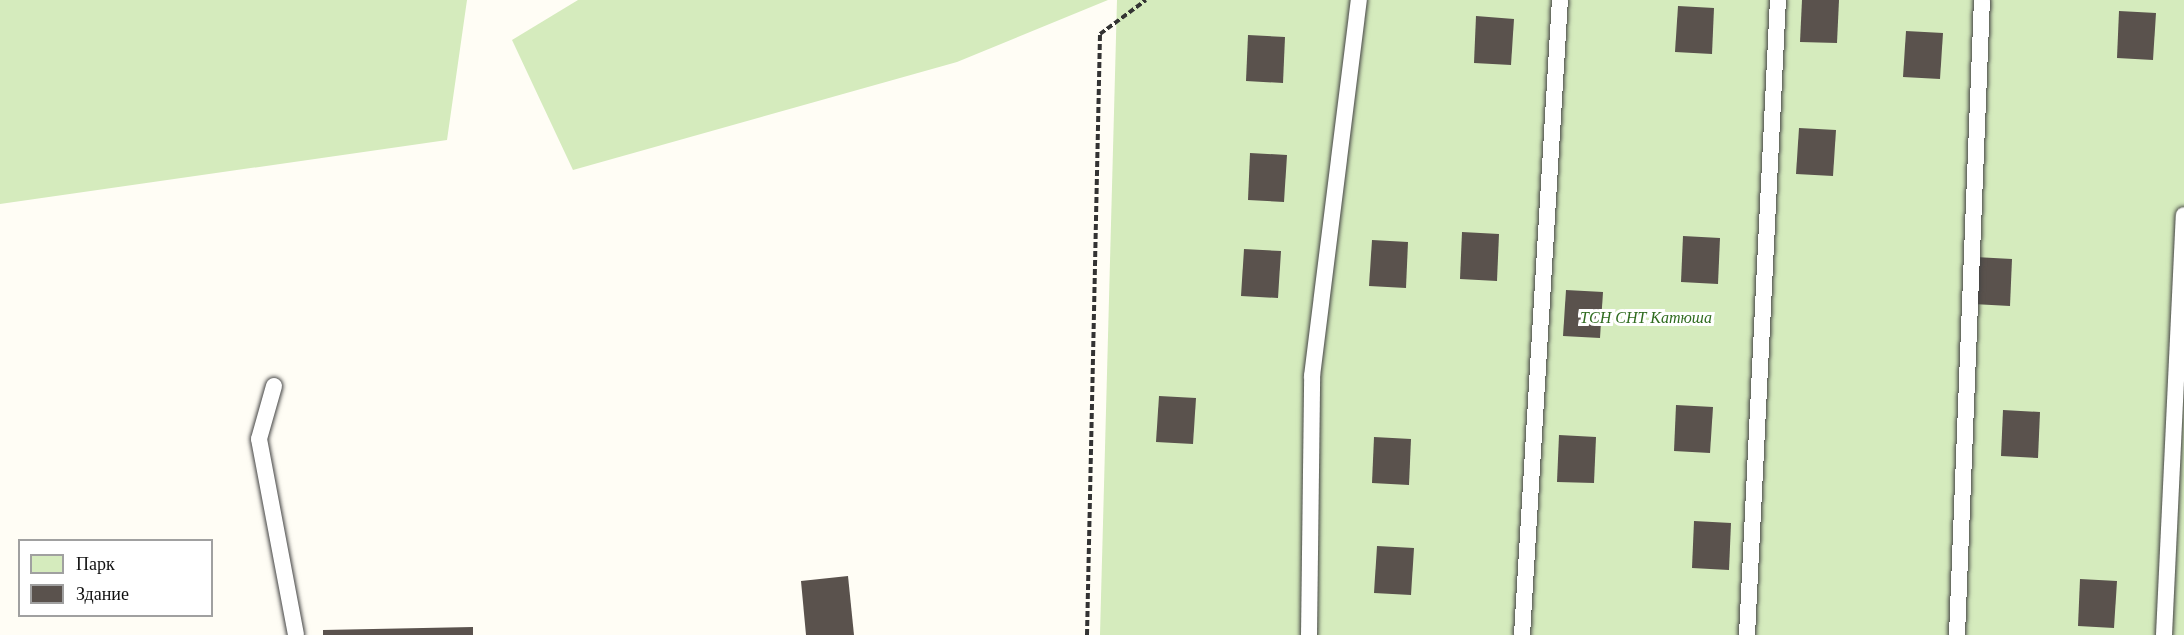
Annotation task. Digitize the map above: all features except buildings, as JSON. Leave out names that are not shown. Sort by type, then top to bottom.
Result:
[{"type":"lane","points":[[1309,635],[1312,376],[1359,0]]},
{"type":"lane","points":[[1522,635],[1560,0]]},
{"type":"lane","points":[[1747,635],[1778,0]]},
{"type":"lane","points":[[1957,635],[1982,0]]},
{"type":"lane","points":[[2164,635],[2184,215]]},
{"type":"lane","points":[[274,386],[259,439],[296,635]]},
{"type":"path","points":[[1087,635],[1101,34],[1146,0]]},
{"type":"green space","points":[[0,0],[467,0],[447,140],[0,204]]},
{"type":"green space","points":[[578,0],[1108,0],[957,62],[573,170],[512,40]]},
{"type":"green space","name":"ТСН СНТ Катюша","points":[[1117,0],[2184,0],[2184,635],[1100,635]]}]
